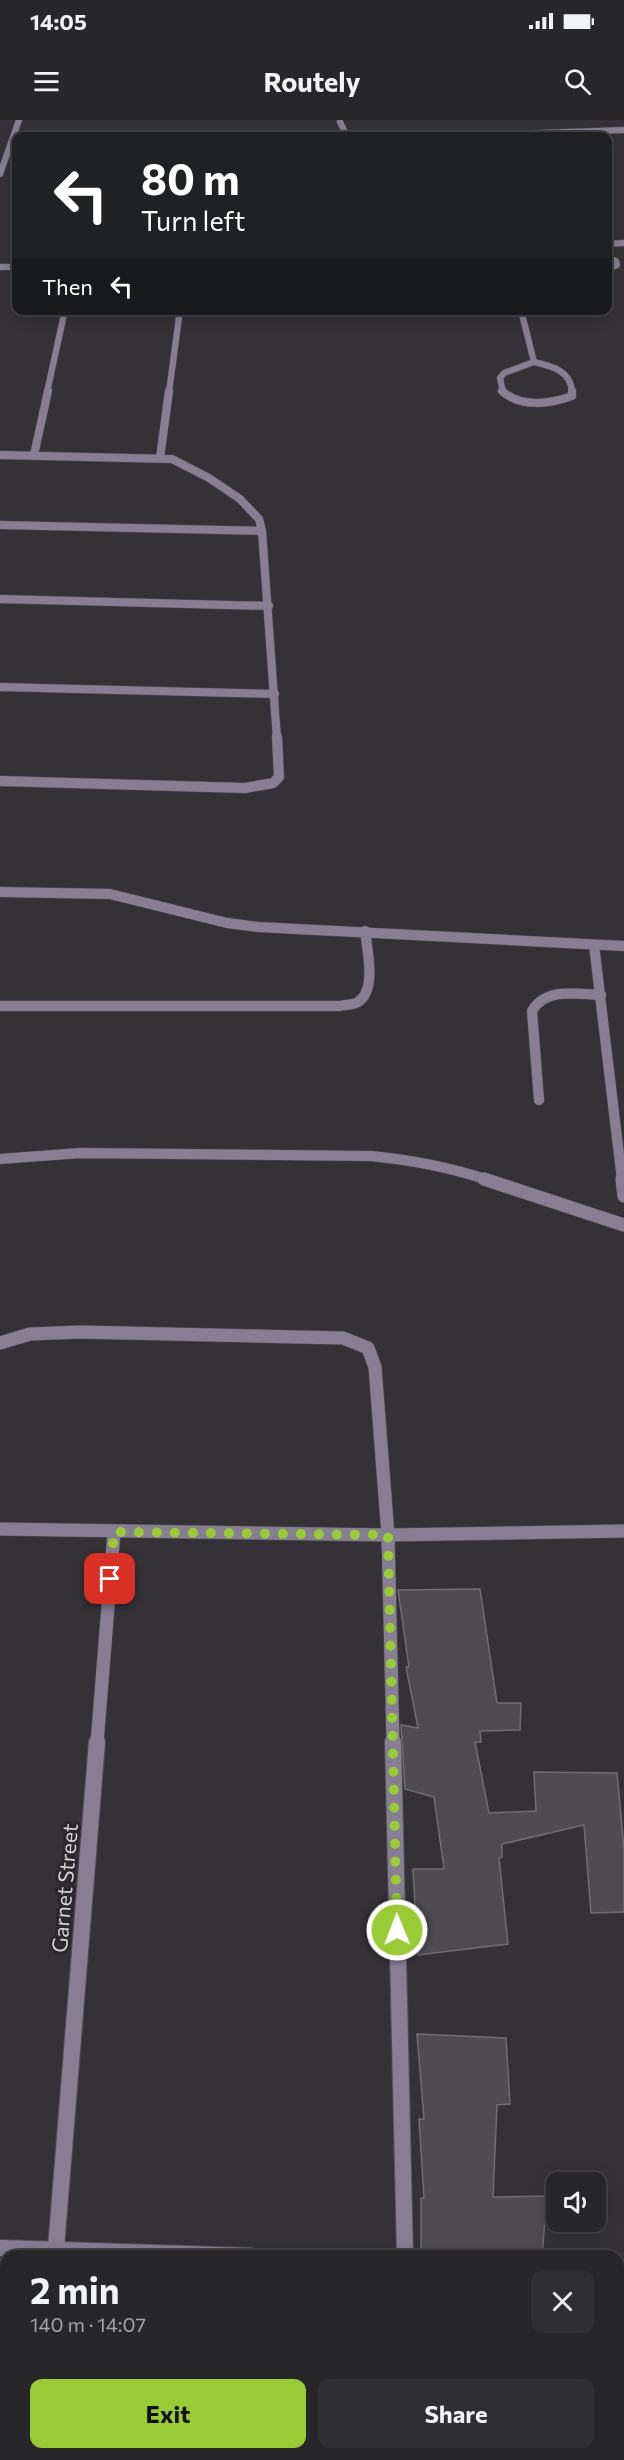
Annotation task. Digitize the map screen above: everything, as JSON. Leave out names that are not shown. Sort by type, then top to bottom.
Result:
[{"type":"street","points":[[340,122],[344,132]]},
{"type":"street","points":[[552,132],[624,129]]},
{"type":"street","points":[[0,174],[12,140]]},
{"type":"street","points":[[34,455],[64,315]]},
{"type":"street","points":[[160,458],[179,315]]},
{"type":"street","points":[[522,315],[534,362]]},
{"type":"street","points":[[534,362],[548,365],[568,375],[572,381],[572,396],[540,404],[511,399],[502,392],[500,378],[504,373],[534,362]]},
{"type":"street","points":[[0,455],[172,459],[224,487],[250,508],[259,519],[262,531],[270,606],[279,777],[273,783],[245,788],[0,782]]},
{"type":"street","points":[[0,525],[262,531]]},
{"type":"street","points":[[0,599],[270,606]]},
{"type":"street","points":[[0,687],[275,694]]},
{"type":"street","points":[[0,892],[110,894],[228,923],[258,927],[624,946]]},
{"type":"street","points":[[0,1006],[339,1006],[357,1002],[366,993],[369,983],[365,931]]},
{"type":"street","points":[[594,945],[624,1196]]},
{"type":"street","points":[[539,1100],[532,1011],[535,1003],[545,996],[600,995]]},
{"type":"street","points":[[611,1076],[624,1076]]},
{"type":"street","points":[[0,1159],[23,1155],[80,1153],[371,1156],[413,1160],[452,1168],[624,1225]]},
{"type":"street","points":[[0,1343],[30,1334],[80,1332],[343,1338],[368,1348],[375,1367],[388,1535],[405,2250]]},
{"type":"street","points":[[0,1529],[388,1535],[624,1532]]},
{"type":"street","name":"Garnet Street","points":[[56,2248],[114,1532]]},
{"type":"street","points":[[0,2248],[105,2250]]},
{"type":"building","points":[[480,1589],[497,1703],[521,1703],[520,1730],[480,1731],[481,1742],[475,1742],[489,1813],[536,1811],[534,1772],[617,1773],[624,1849],[624,1912],[591,1913],[584,1825],[502,1844],[502,1857],[499,1858],[508,1944],[418,1955],[413,1869],[444,1869],[434,1797],[405,1789],[401,1725],[418,1728],[406,1667],[409,1667],[398,1590]]},
{"type":"building","points":[[417,2034],[506,2038],[510,2104],[497,2105],[493,2197],[546,2196],[542,2250],[421,2250],[421,2198],[424,2198],[419,2119],[424,2119]]},
{"type":"route","points":[[110,1579],[114,1532],[388,1535],[397,1930]]}]
